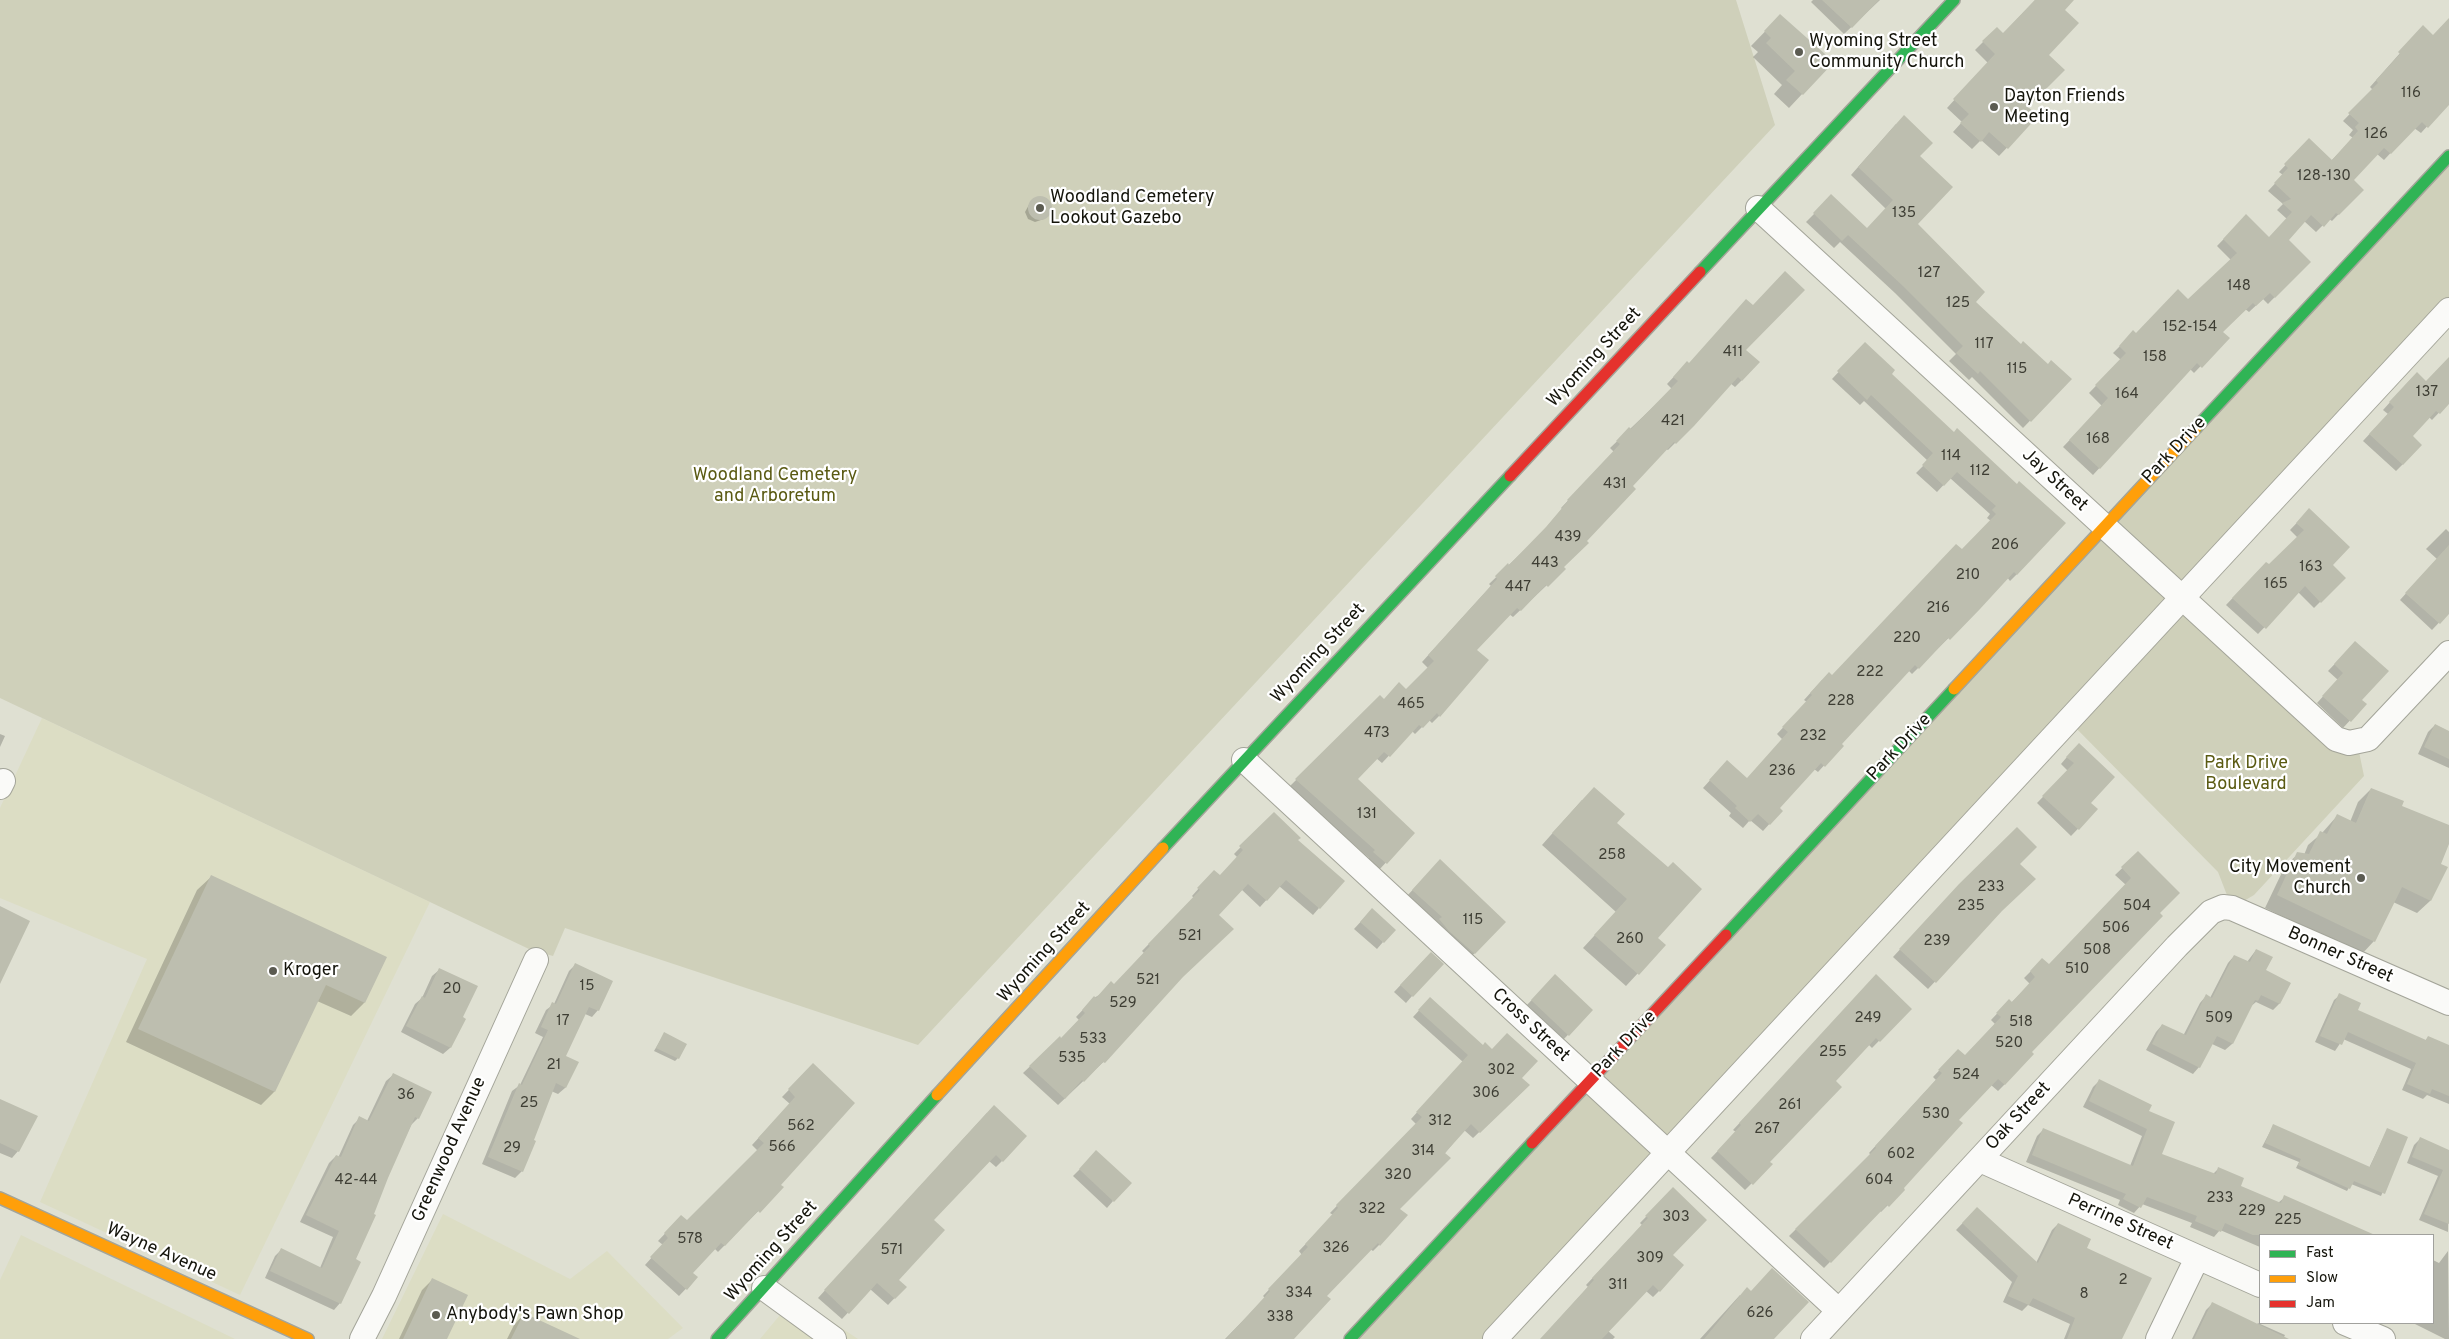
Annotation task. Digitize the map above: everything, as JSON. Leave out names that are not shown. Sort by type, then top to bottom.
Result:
[{"type":"street","name":"Wyoming Street","points":[[717,1339],[883,1154],[1244,760],[1954,0]]},
{"type":"street","name":"Park Drive","points":[[1350,1339],[1591,1082],[2449,156]]},
{"type":"street","name":"Jay Street","points":[[1758,208],[2181,599],[2336,739],[2357,742],[2375,733],[2449,653]]},
{"type":"street","points":[[1495,1339],[2449,310]]},
{"type":"street","name":"Cross Street","points":[[1244,760],[1839,1311]]},
{"type":"street","name":"Oak Street","points":[[1813,1339],[2184,939],[2211,912],[2222,907],[2232,908]]},
{"type":"street","name":"Bonner Street","points":[[2232,908],[2449,1004]]},
{"type":"street","name":"Greenwood Avenue","points":[[362,1339],[388,1287],[536,960]]},
{"type":"street","name":"Perrine Street","points":[[1980,1160],[2259,1285]]},
{"type":"street","name":"Wayne Avenue","points":[[0,1198],[308,1339]]},
{"type":"street","points":[[2158,1339],[2197,1258]]},
{"type":"street","points":[[764,1288],[834,1339]]},
{"type":"street","points":[[2347,1324],[2382,1339]]},
{"type":"shaded area","points":[[42,718],[430,902],[240,1295],[40,1202],[147,959],[0,898],[0,808]]},
{"type":"shaded area","points":[[443,1214],[570,1279],[607,1251],[683,1328],[668,1339],[382,1339]]},
{"type":"shaded area","points":[[21,1235],[235,1339],[0,1339],[0,1280]]},
{"type":"shaded area","points":[[795,1297],[858,1339],[760,1339]]},
{"type":"green space","name":"Woodland Cemetery and Arboretum","points":[[0,0],[1736,0],[1775,125],[918,1045],[565,928],[553,956],[529,949],[0,698]]},
{"type":"green space","name":"Park Drive Boulevard","points":[[2449,156],[2449,310],[2181,599],[2357,742],[2364,776],[2254,895],[2232,908],[2218,872],[2069,721],[1495,1339],[1350,1339]]},
{"type":"building","points":[[1822,0],[1879,0],[1852,28]]},
{"type":"building","points":[[2035,0],[2074,0],[2065,10],[2079,23],[2049,55],[2065,70],[2028,107],[2038,116],[2008,149],[1989,132],[1981,142],[1960,123],[1969,114],[1953,99],[1995,54],[1982,41],[1997,27],[2003,33]]},
{"type":"building","name":"Wyoming Street Community Church","points":[[1780,14],[1834,62],[1803,95],[1786,80],[1795,71],[1766,43],[1771,38],[1764,31]]},
{"type":"building","points":[[2449,18],[2449,105],[2428,128],[2422,122],[2391,154],[2384,148],[2354,180],[2364,190],[2339,215],[2336,213],[2324,227],[2311,215],[2289,240],[2311,262],[2275,298],[2270,293],[2256,306],[2253,303],[2223,332],[2230,338],[2202,368],[2197,363],[2100,469],[2069,440],[2108,398],[2095,385],[2126,353],[2119,346],[2133,330],[2136,333],[2178,289],[2188,299],[2237,253],[2223,239],[2246,214],[2269,237],[2292,212],[2282,203],[2291,199],[2274,183],[2288,168],[2284,164],[2309,138],[2332,160],[2358,131],[2355,127],[2359,123],[2348,113],[2378,83],[2376,80],[2400,54],[2398,52],[2423,25],[2433,35]]},
{"type":"building","points":[[1904,115],[1933,143],[1920,156],[1953,187],[1918,224],[1985,292],[1976,302],[2021,344],[2023,341],[2048,364],[2051,360],[2072,379],[2031,422],[1980,371],[1978,374],[1956,353],[1963,346],[1903,286],[1848,235],[1842,241],[1813,213],[1831,194],[1867,228],[1893,200],[1858,167]]},
{"type":"building","name":"Woodland Cemetery Lookout Gazebo","points":[[1040,196],[1048,200],[1052,208],[1048,216],[1040,220],[1032,216],[1028,208],[1032,200]]},
{"type":"building","points":[[1785,271],[1805,290],[1746,350],[1760,362],[1742,381],[1738,377],[1694,426],[1676,444],[1674,442],[1633,486],[1636,489],[1587,541],[1589,543],[1564,567],[1566,569],[1548,587],[1546,585],[1521,611],[1517,608],[1477,650],[1489,660],[1440,717],[1437,713],[1423,728],[1419,725],[1390,757],[1384,752],[1358,779],[1415,833],[1387,864],[1373,852],[1375,850],[1295,779],[1380,695],[1384,699],[1399,682],[1406,689],[1434,661],[1428,655],[1497,579],[1495,576],[1508,563],[1509,565],[1546,527],[1567,500],[1620,444],[1616,441],[1629,427],[1631,429],[1678,381],[1673,377],[1687,361],[1689,363],[1746,299],[1753,305]]},
{"type":"building","points":[[1865,342],[1895,370],[1892,374],[1954,432],[1957,428],[2017,484],[2019,481],[2066,523],[2017,575],[2014,572],[1950,640],[1948,638],[1919,669],[1915,665],[1842,744],[1844,746],[1825,767],[1821,763],[1780,808],[1783,811],[1770,825],[1758,814],[1750,822],[1735,808],[1737,806],[1709,780],[1727,760],[1747,778],[1788,732],[1782,727],[1812,695],[1810,693],[1829,672],[1832,675],[1956,544],[1962,549],[1996,514],[1992,510],[1996,506],[1957,472],[1944,486],[1922,465],[1933,453],[1871,395],[1867,400],[1837,371]]},
{"type":"building","points":[[2449,357],[2449,404],[2440,414],[2436,411],[2413,436],[2422,445],[2403,465],[2369,434],[2394,407],[2389,402],[2417,372],[2426,381]]},
{"type":"building","points":[[2309,508],[2350,547],[2333,565],[2346,578],[2321,603],[2305,586],[2266,629],[2232,598],[2266,562],[2269,564],[2304,530],[2296,523]]},
{"type":"building","points":[[2449,545],[2449,614],[2440,624],[2405,593]]},
{"type":"building","points":[[2355,641],[2389,671],[2362,700],[2367,704],[2351,722],[2322,696],[2343,673],[2334,664]]},
{"type":"building","points":[[2435,724],[2449,731],[2449,759],[2424,747]]},
{"type":"building","points":[[2079,743],[2115,777],[2091,803],[2098,809],[2079,830],[2042,796],[2074,763],[2066,757]]},
{"type":"building","points":[[1594,787],[1625,814],[1617,823],[1668,867],[1673,862],[1702,889],[1658,938],[1666,945],[1639,975],[1594,935],[1627,899],[1552,833]]},
{"type":"building","points":[[2371,788],[2404,801],[2402,806],[2449,825],[2449,844],[2441,864],[2448,867],[2431,901],[2402,887],[2375,942],[2277,895],[2297,852],[2309,854],[2320,831],[2327,834],[2337,814],[2356,823]]},
{"type":"building","points":[[1274,812],[1301,838],[1298,840],[1345,881],[1320,909],[1286,880],[1267,901],[1248,884],[1219,915],[1234,929],[1183,977],[1105,1063],[1103,1062],[1084,1082],[1082,1080],[1065,1099],[1029,1066],[1060,1036],[1061,1038],[1085,1013],[1082,1010],[1094,996],[1096,998],[1111,981],[1114,984],[1150,946],[1148,944],[1200,890],[1197,888],[1214,870],[1220,875],[1243,850],[1239,846]]},
{"type":"building","points":[[2017,827],[2037,847],[2020,864],[2036,879],[2002,911],[1936,983],[1899,949],[1959,884]]},
{"type":"building","points":[[2138,851],[2180,893],[2160,913],[2163,916],[2032,1052],[2034,1054],[2005,1085],[1998,1079],[1959,1120],[1963,1123],[1904,1188],[1905,1190],[1889,1207],[1887,1205],[1831,1263],[1795,1229],[1876,1148],[1875,1146],[1942,1073],[1938,1070],[1958,1049],[1965,1055],[2001,1017],[1996,1013],[2009,999],[2012,1002],[2035,977],[2030,971],[2042,958],[2049,964],[2131,878],[2121,867]]},
{"type":"building","points":[[1440,859],[1506,922],[1475,954],[1449,931],[1439,919],[1442,917],[1412,890]]},
{"type":"building","name":"Kroger","points":[[211,875],[387,957],[365,1003],[326,985],[275,1092],[138,1029]]},
{"type":"building","points":[[0,906],[30,921],[0,984]]},
{"type":"building","points":[[1372,908],[1396,930],[1384,943],[1360,922]]},
{"type":"building","points":[[2256,949],[2273,957],[2266,970],[2291,983],[2280,1004],[2261,995],[2258,1001],[2255,1000],[2233,1044],[2217,1036],[2200,1068],[2152,1044],[2162,1024],[2186,1035],[2206,994],[2212,998],[2234,955],[2250,962]]},
{"type":"building","points":[[1431,952],[1444,964],[1413,997],[1400,985]]},
{"type":"building","points":[[575,963],[613,981],[599,1011],[589,1007],[566,1056],[579,1062],[566,1088],[556,1083],[523,1172],[488,1157],[519,1083],[522,1085],[548,1030],[541,1027],[552,1002],[556,1004]]},
{"type":"building","points":[[439,968],[478,986],[463,1017],[466,1019],[451,1048],[406,1026],[422,996],[425,998]]},
{"type":"building","points":[[1555,974],[1593,1010],[1569,1036],[1531,1000]]},
{"type":"building","points":[[1876,974],[1912,1009],[1880,1042],[1876,1038],[1836,1081],[1842,1087],[1770,1162],[1773,1164],[1753,1185],[1717,1151],[1741,1125],[1739,1123]]},
{"type":"building","points":[[2339,993],[2361,1003],[2358,1010],[2426,1040],[2428,1036],[2449,1045],[2449,1096],[2432,1089],[2430,1094],[2407,1084],[2416,1063],[2348,1032],[2342,1045],[2320,1036]]},
{"type":"building","points":[[1430,997],[1483,1045],[1485,1042],[1492,1049],[1507,1033],[1538,1061],[1522,1078],[1530,1085],[1480,1133],[1471,1124],[1445,1153],[1451,1158],[1400,1209],[1408,1215],[1380,1246],[1378,1243],[1327,1296],[1331,1299],[1294,1339],[1226,1339],[1270,1291],[1268,1289],[1308,1247],[1305,1244],[1338,1208],[1336,1205],[1422,1117],[1416,1112],[1468,1055],[1418,1010]]},
{"type":"building","points":[[664,1032],[687,1044],[679,1059],[656,1048]]},
{"type":"building","points":[[813,1063],[855,1103],[781,1185],[784,1187],[760,1213],[758,1211],[725,1246],[721,1243],[693,1273],[698,1277],[687,1290],[650,1257],[668,1238],[664,1233],[681,1215],[687,1220],[764,1143],[758,1138],[795,1097],[788,1089]]},
{"type":"building","points":[[393,1073],[432,1092],[419,1119],[415,1117],[388,1178],[374,1214],[376,1215],[356,1259],[361,1262],[341,1304],[270,1271],[281,1248],[322,1268],[339,1231],[306,1215],[336,1155],[341,1157],[359,1116],[369,1121]]},
{"type":"building","points":[[2099,1079],[2152,1105],[2149,1111],[2175,1122],[2162,1154],[2216,1174],[2218,1167],[2244,1178],[2241,1186],[2281,1203],[2284,1195],[2373,1234],[2253,1235],[2225,1223],[2221,1232],[2195,1221],[2197,1216],[2147,1197],[2141,1208],[2123,1199],[2126,1194],[2032,1155],[2043,1128],[2133,1166],[2147,1129],[2089,1101]]},
{"type":"building","points":[[0,1099],[38,1116],[19,1152],[0,1143]]},
{"type":"building","points":[[994,1105],[1027,1136],[1003,1162],[996,1155],[934,1220],[945,1230],[899,1280],[907,1287],[895,1299],[877,1283],[849,1314],[824,1290]]},
{"type":"building","points":[[2273,1124],[2370,1167],[2387,1128],[2408,1137],[2385,1194],[2354,1181],[2350,1189],[2298,1165],[2301,1159],[2265,1143]]},
{"type":"building","points":[[2420,1137],[2449,1150],[2449,1224],[2424,1214],[2443,1170],[2412,1157]]},
{"type":"building","points":[[1096,1150],[1132,1183],[1114,1202],[1079,1169]]},
{"type":"building","points":[[1673,1187],[1707,1220],[1673,1255],[1684,1265],[1660,1292],[1653,1285],[1602,1339],[1540,1339],[1594,1280],[1592,1278],[1648,1218],[1645,1216]]},
{"type":"building","points":[[1977,1207],[2038,1263],[2058,1223],[2091,1239],[2087,1248],[2152,1278],[2122,1339],[2067,1339],[2075,1318],[2033,1298],[2029,1305],[2008,1296],[2018,1276],[1962,1223]]},
{"type":"building","points":[[1772,1268],[1809,1302],[1774,1339],[1704,1339],[1747,1287],[1751,1291]]},
{"type":"building","name":"Anybody's Pawn Shop","points":[[432,1278],[468,1295],[447,1339],[403,1339]]},
{"type":"building","points":[[2212,1302],[2289,1339],[2194,1339]]},
{"type":"building","points":[[524,1313],[580,1339],[511,1339]]},
{"type":"traffic: fast","points":[[1700,272],[1954,0]]},
{"type":"traffic: fast","points":[[2196,428],[2449,156]]},
{"type":"traffic: fast","points":[[1163,848],[1510,476]]},
{"type":"traffic: fast","points":[[1726,935],[1954,689]]},
{"type":"traffic: fast","points":[[717,1339],[937,1095]]},
{"type":"traffic: fast","points":[[1350,1339],[1532,1143]]},
{"type":"traffic: slow","points":[[1954,689],[2196,428]]},
{"type":"traffic: slow","points":[[937,1095],[1163,848]]},
{"type":"traffic: slow","points":[[0,1198],[308,1339]]},
{"type":"traffic: jam","points":[[1510,476],[1700,272]]},
{"type":"traffic: jam","points":[[1532,1143],[1726,935]]},
{"type":"place","name":"Wyoming Street Community Church","points":[[1799,52]]},
{"type":"place","name":"Dayton Friends Meeting","points":[[1994,107]]},
{"type":"place","name":"Woodland Cemetery Lookout Gazebo","points":[[1040,208]]},
{"type":"place","name":"City Movement Church","points":[[2361,878]]},
{"type":"place","name":"Kroger","points":[[273,971]]},
{"type":"place","name":"Anybody's Pawn Shop","points":[[436,1315]]}]
